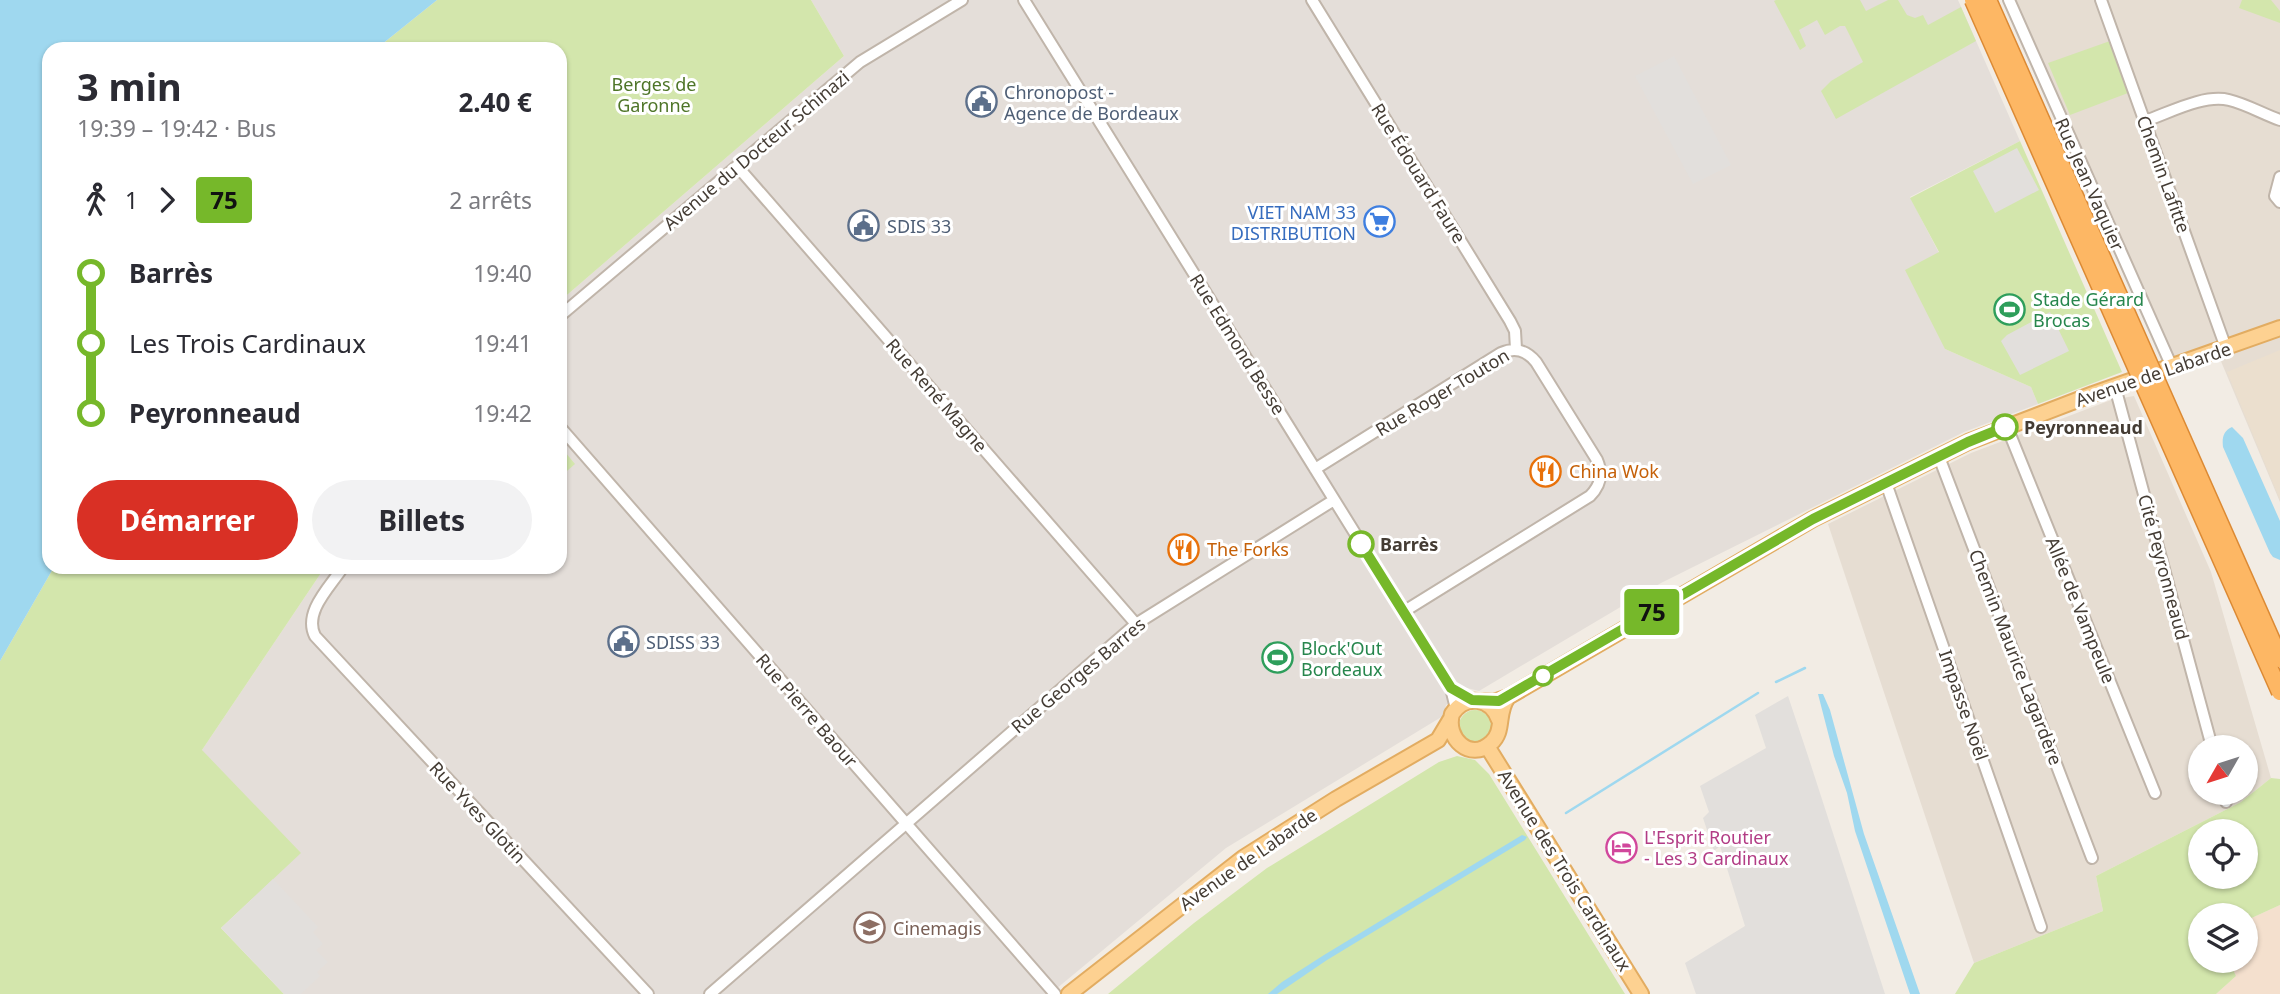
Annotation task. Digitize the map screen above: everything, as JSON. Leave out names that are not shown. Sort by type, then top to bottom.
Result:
[{"type":"highway","points":[[1973,0],[2280,692]]},
{"type":"highway","points":[[1988,0],[2280,659]]},
{"type":"main road","name":"Avenue de Labarde","points":[[1478,701],[1499,701],[1508,697],[1813,519],[1939,457],[2007,427],[2280,328]]},
{"type":"main road","points":[[1438,740],[1448,740],[1472,750],[1487,746],[1499,732],[1501,708],[1508,697]]},
{"type":"main road","points":[[1458,743],[1451,733],[1453,715],[1478,701],[1494,709],[1499,720]]},
{"type":"main road","name":"Avenue de Labarde","points":[[1069,994],[1243,858],[1305,818],[1438,740],[1453,715]]},
{"type":"main road","name":"Avenue des Trois Cardinaux","points":[[1487,746],[1641,994]]},
{"type":"street","name":"Avenue du Docteur Schinazi","points":[[567,310],[860,62],[962,0]]},
{"type":"street","name":"Rue Edmond Besse","points":[[1024,0],[1451,688],[1453,715]]},
{"type":"street","name":"Rue Édouard Faure","points":[[1311,0],[1510,321],[1515,331],[1516,349]]},
{"type":"street","name":"Rue Jean Vaquier","points":[[2009,0],[2172,367]]},
{"type":"street","name":"Chemin Lafitte","points":[[2101,0],[2227,348]]},
{"type":"street","points":[[2145,121],[2216,99],[2228,100],[2280,120]]},
{"type":"street","name":"Rue René Magne","points":[[737,166],[1136,624]]},
{"type":"street","points":[[2280,177],[2275,196],[2280,202]]},
{"type":"street","name":"Rue Roger Touton","points":[[1315,469],[1501,354],[1516,349],[1536,362],[1597,460],[1600,468],[1599,483],[1590,496],[1403,612]]},
{"type":"street","name":"Cité Peyronneaud","points":[[2115,387],[2209,735]]},
{"type":"street","name":"Allée de Vampeule","points":[[2007,427],[2154,793]]},
{"type":"street","name":"Rue Pierre Baour","points":[[567,434],[1055,994]]},
{"type":"street","name":"Chemin Maurice Lagardère","points":[[1939,457],[2092,859]]},
{"type":"street","name":"Impasse Noël","points":[[1886,483],[2041,927]]},
{"type":"street","name":"Rue Georges Barres","points":[[906,824],[1136,624],[1334,500]]},
{"type":"street","name":"Rue Yves Glotin","points":[[338,574],[313,611],[311,628],[321,644],[649,994]]},
{"type":"street","name":"Rue Edmond Besse","points":[[1451,688],[1478,701]]},
{"type":"street","points":[[710,994],[906,824]]},
{"type":"shaded area","points":[[811,0],[1958,0],[2020,141],[1910,197],[1939,253],[1945,349],[2031,387],[2038,404],[1964,432],[1661,583],[1479,691],[1467,688],[1446,705],[1443,716],[1226,848],[1050,994],[284,994],[202,750],[320,574],[567,574],[567,295],[844,56]]},
{"type":"shaded area","points":[[2005,0],[2280,0],[2280,502],[2215,347],[2172,367]]},
{"type":"shaded area","points":[[1674,56],[1731,165],[1693,184],[1635,76]]},
{"type":"shaded area","points":[[2017,148],[2039,190],[1995,213],[1973,171]]},
{"type":"shaded area","points":[[2050,312],[2069,351],[2020,375],[2001,341],[2007,335]]},
{"type":"shaded area","points":[[2280,350],[2280,500],[2227,372]]},
{"type":"shaded area","points":[[2134,396],[2211,572],[2271,778],[2258,788],[2258,735],[2188,735],[2188,805],[2235,805],[2208,819],[2188,819],[2188,829],[2096,876],[2103,911],[1974,963],[1828,524],[1971,453],[2111,400]]},
{"type":"shaded area","points":[[1788,696],[1885,994],[1696,994],[1685,963],[1745,926],[1720,846],[1714,851],[1703,818],[1709,812],[1700,786],[1766,748],[1755,715]]},
{"type":"shaded area","points":[[273,879],[318,927],[313,932],[323,944],[316,950],[328,962],[317,972],[320,976],[301,994],[284,994],[221,928]]},
{"type":"shaded area","points":[[2280,905],[2280,994],[2216,994],[2236,976],[2235,973],[2258,973],[2258,915]]},
{"type":"green space","name":"Berges de Garonne","points":[[437,0],[811,0],[844,56],[567,295],[567,42],[385,42]]},
{"type":"green space","points":[[1860,0],[1866,11],[1888,0],[1898,0],[1907,15],[1915,18],[1923,15],[1928,25],[1961,7],[1976,41],[1836,119],[1821,91],[1831,81],[1863,62],[1845,26],[1825,35],[1817,20],[1799,30],[1806,46],[1800,50],[1774,1]]},
{"type":"green space","points":[[2242,0],[2271,0],[2280,11],[2280,23],[2239,8]]},
{"type":"green space","points":[[2110,41],[2128,93],[2070,115],[2048,63]]},
{"type":"green space","name":"Stade Gérard Brocas","points":[[2020,141],[2122,372],[2038,404],[2031,387],[1945,349],[1905,270],[1939,252],[1910,198]]},
{"type":"green space","points":[[567,454],[575,464],[567,471]]},
{"type":"green space","points":[[50,574],[320,574],[202,750],[301,853],[221,928],[284,994],[0,994],[0,661]]},
{"type":"green space","points":[[1475,710],[1486,715],[1491,726],[1486,737],[1475,742],[1464,737],[1459,726],[1464,715]]},
{"type":"green space","points":[[1457,756],[1475,760],[1489,774],[1625,994],[1108,994],[1194,923],[1267,868],[1439,762]]},
{"type":"green space","points":[[2271,778],[2280,779],[2280,905],[2258,915],[2258,903],[2188,903],[2188,973],[2235,973],[2236,976],[2216,994],[1955,994],[1974,963],[2103,911],[2096,876],[2188,829],[2188,889],[2258,889],[2258,819],[2208,819],[2235,805],[2258,805],[2258,788]]},
{"type":"water","points":[[0,0],[437,0],[385,42],[42,42],[42,574],[50,574],[0,661]]},
{"type":"water","points":[[2232,427],[2243,438],[2280,521],[2280,560],[2270,553],[2223,447],[2224,435]]},
{"type":"water","points":[[1818,694],[1823,694],[1830,710],[1864,834],[1920,994],[1910,994],[1855,831],[1847,793]]},
{"type":"water","points":[[1522,835],[1527,837],[1525,840],[1327,960],[1277,994],[1268,994],[1324,955]]},
{"type":"waterway","points":[[1776,682],[1805,668]]},
{"type":"waterway","points":[[1566,813],[1758,693]]},
{"type":"bus line","name":"75","points":[[1361,544],[1451,688],[1472,700],[1499,701],[1813,519],[1968,442],[2005,427]]},
{"type":"place","name":"Chronopost - Agence de Bordeaux","points":[[981,102]]},
{"type":"place","name":"VIET NAM 33 DISTRIBUTION","points":[[1379,222]]},
{"type":"place","name":"SDIS 33","points":[[864,226]]},
{"type":"place","name":"Stade Gérard Brocas","points":[[2010,309]]},
{"type":"place","name":"Peyronneaud","points":[[2005,427]]},
{"type":"place","name":"China Wok","points":[[1546,471]]},
{"type":"place","name":"Barrès","points":[[1361,544]]},
{"type":"place","name":"The Forks","points":[[1184,549]]},
{"type":"place","name":"SDISS 33","points":[[623,642]]},
{"type":"place","name":"Block'Out Bordeaux","points":[[1278,658]]},
{"type":"place","name":"L'Esprit Routier - Les 3 Cardinaux","points":[[1621,847]]},
{"type":"place","name":"Cinemagis","points":[[870,928]]}]
